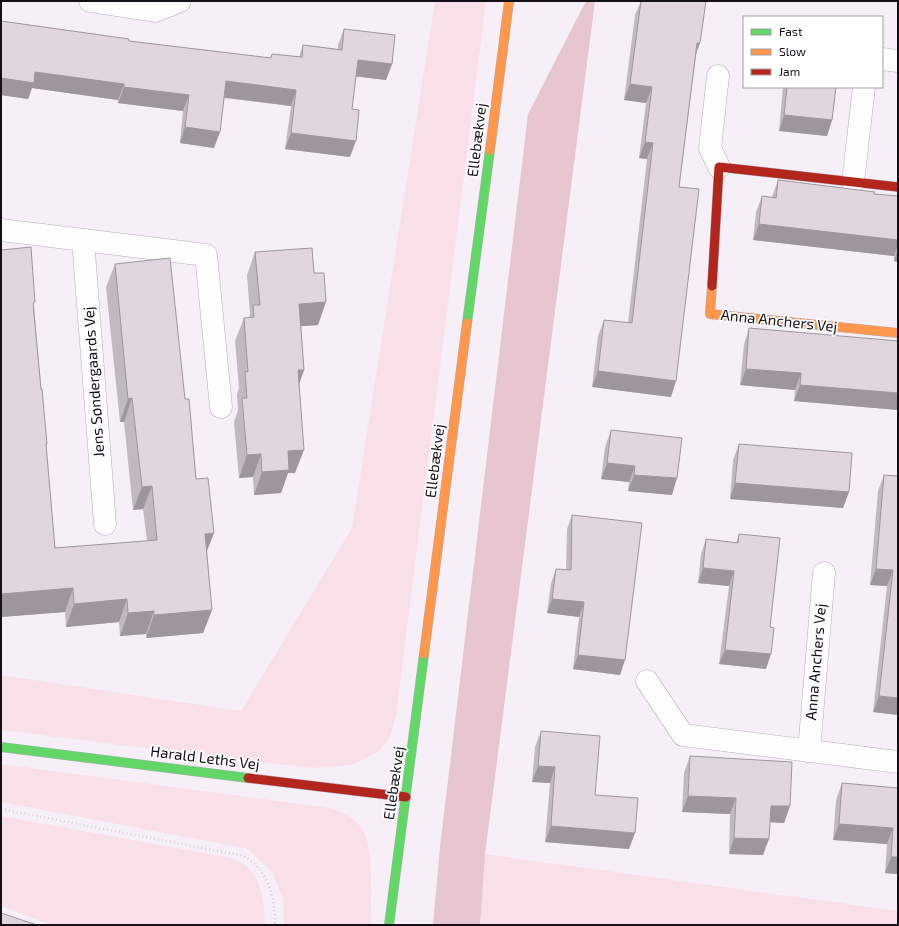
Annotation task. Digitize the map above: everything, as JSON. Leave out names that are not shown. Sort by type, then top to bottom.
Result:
[{"type":"street","points":[[90,1],[155,11],[180,1]]},
{"type":"street","name":"Ellebækvej","points":[[389,925],[509,1]]},
{"type":"street","points":[[883,59],[898,61]]},
{"type":"street","name":"Anna Anchers Vej","points":[[718,76],[710,148],[719,167],[710,314],[898,333]]},
{"type":"street","points":[[853,182],[864,88]]},
{"type":"street","points":[[719,167],[898,187]]},
{"type":"street","points":[[1,230],[206,255],[221,407]]},
{"type":"street","name":"Jens Søndergaards Vej","points":[[83,240],[105,524]]},
{"type":"street","name":"Anna Anchers Vej","points":[[809,751],[824,573]]},
{"type":"street","points":[[646,681],[683,735],[898,762]]},
{"type":"street","name":"Harald Leths Vej","points":[[1,747],[406,796]]},
{"type":"path","points":[[1,809],[244,856],[259,868],[269,885],[275,905],[275,925]]},
{"type":"shaded area","points":[[435,1],[486,1],[396,716],[390,737],[379,751],[352,765],[312,768],[1,730],[1,675],[241,711],[352,528]]},
{"type":"shaded area","points":[[586,1],[595,1],[485,854],[480,925],[433,925],[440,847],[528,114]]},
{"type":"shaded area","points":[[1,764],[330,808],[340,812],[356,822],[363,830],[369,848],[371,876],[370,925],[284,925],[283,899],[272,872],[247,849],[1,802]]},
{"type":"shaded area","points":[[1,816],[231,858],[245,865],[256,877],[263,900],[265,925],[52,925],[1,906]]},
{"type":"shaded area","points":[[485,854],[898,911],[898,925],[480,925]]},
{"type":"building","points":[[641,1],[706,1],[700,43],[697,43],[679,187],[699,189],[676,381],[598,371],[604,320],[632,323],[653,143],[645,142],[652,87],[630,84]]},
{"type":"building","points":[[1,21],[129,39],[129,41],[271,58],[272,54],[302,57],[303,45],[342,50],[344,29],[395,35],[392,64],[358,60],[352,109],[359,110],[356,141],[291,133],[296,90],[226,81],[220,132],[185,127],[189,95],[124,87],[124,84],[35,72],[34,83],[1,78]]},
{"type":"building","points":[[787,88],[836,88],[832,120],[784,115]]},
{"type":"building","points":[[778,180],[898,196],[898,240],[759,224],[762,196],[776,198]]},
{"type":"building","points":[[31,247],[35,302],[33,303],[47,444],[55,548],[157,540],[152,486],[142,487],[132,398],[128,399],[115,264],[170,258],[185,399],[189,399],[196,479],[208,478],[214,533],[205,534],[212,610],[154,615],[154,611],[128,613],[127,599],[74,604],[73,588],[1,594],[1,250]]},
{"type":"building","points":[[312,248],[314,273],[324,273],[326,302],[299,304],[304,370],[298,370],[304,450],[288,451],[289,470],[262,472],[261,454],[247,455],[242,398],[247,398],[245,371],[248,372],[244,318],[254,317],[253,305],[260,305],[255,252]]},
{"type":"building","points":[[749,328],[898,341],[898,393],[800,385],[801,373],[746,369]]},
{"type":"building","points":[[611,430],[682,438],[677,478],[634,475],[635,466],[607,463]]},
{"type":"building","points":[[739,444],[852,453],[849,492],[735,483]]},
{"type":"building","points":[[884,475],[898,476],[898,698],[879,696],[893,570],[876,569]]},
{"type":"building","points":[[572,515],[642,523],[625,660],[578,655],[584,602],[552,599],[556,569],[571,570]]},
{"type":"building","points":[[739,534],[780,538],[770,627],[774,628],[771,654],[725,650],[734,571],[703,568],[706,539],[738,543]]},
{"type":"building","points":[[541,731],[600,736],[595,795],[638,798],[635,833],[551,826],[555,767],[538,766]]},
{"type":"building","points":[[690,756],[792,762],[790,806],[771,806],[769,839],[734,838],[736,798],[688,796]]},
{"type":"building","points":[[842,783],[898,788],[898,857],[891,857],[893,828],[839,824]]},
{"type":"building","points":[[1,913],[37,925],[1,925]]},
{"type":"traffic: fast","points":[[467,323],[490,150]]},
{"type":"traffic: fast","points":[[389,925],[424,654]]},
{"type":"traffic: fast","points":[[1,747],[248,778]]},
{"type":"traffic: slow","points":[[490,150],[509,1]]},
{"type":"traffic: slow","points":[[712,286],[710,314],[898,333]]},
{"type":"traffic: slow","points":[[424,654],[467,323]]},
{"type":"traffic: jam","points":[[712,286],[719,167],[898,187]]},
{"type":"traffic: jam","points":[[248,778],[406,797]]}]
